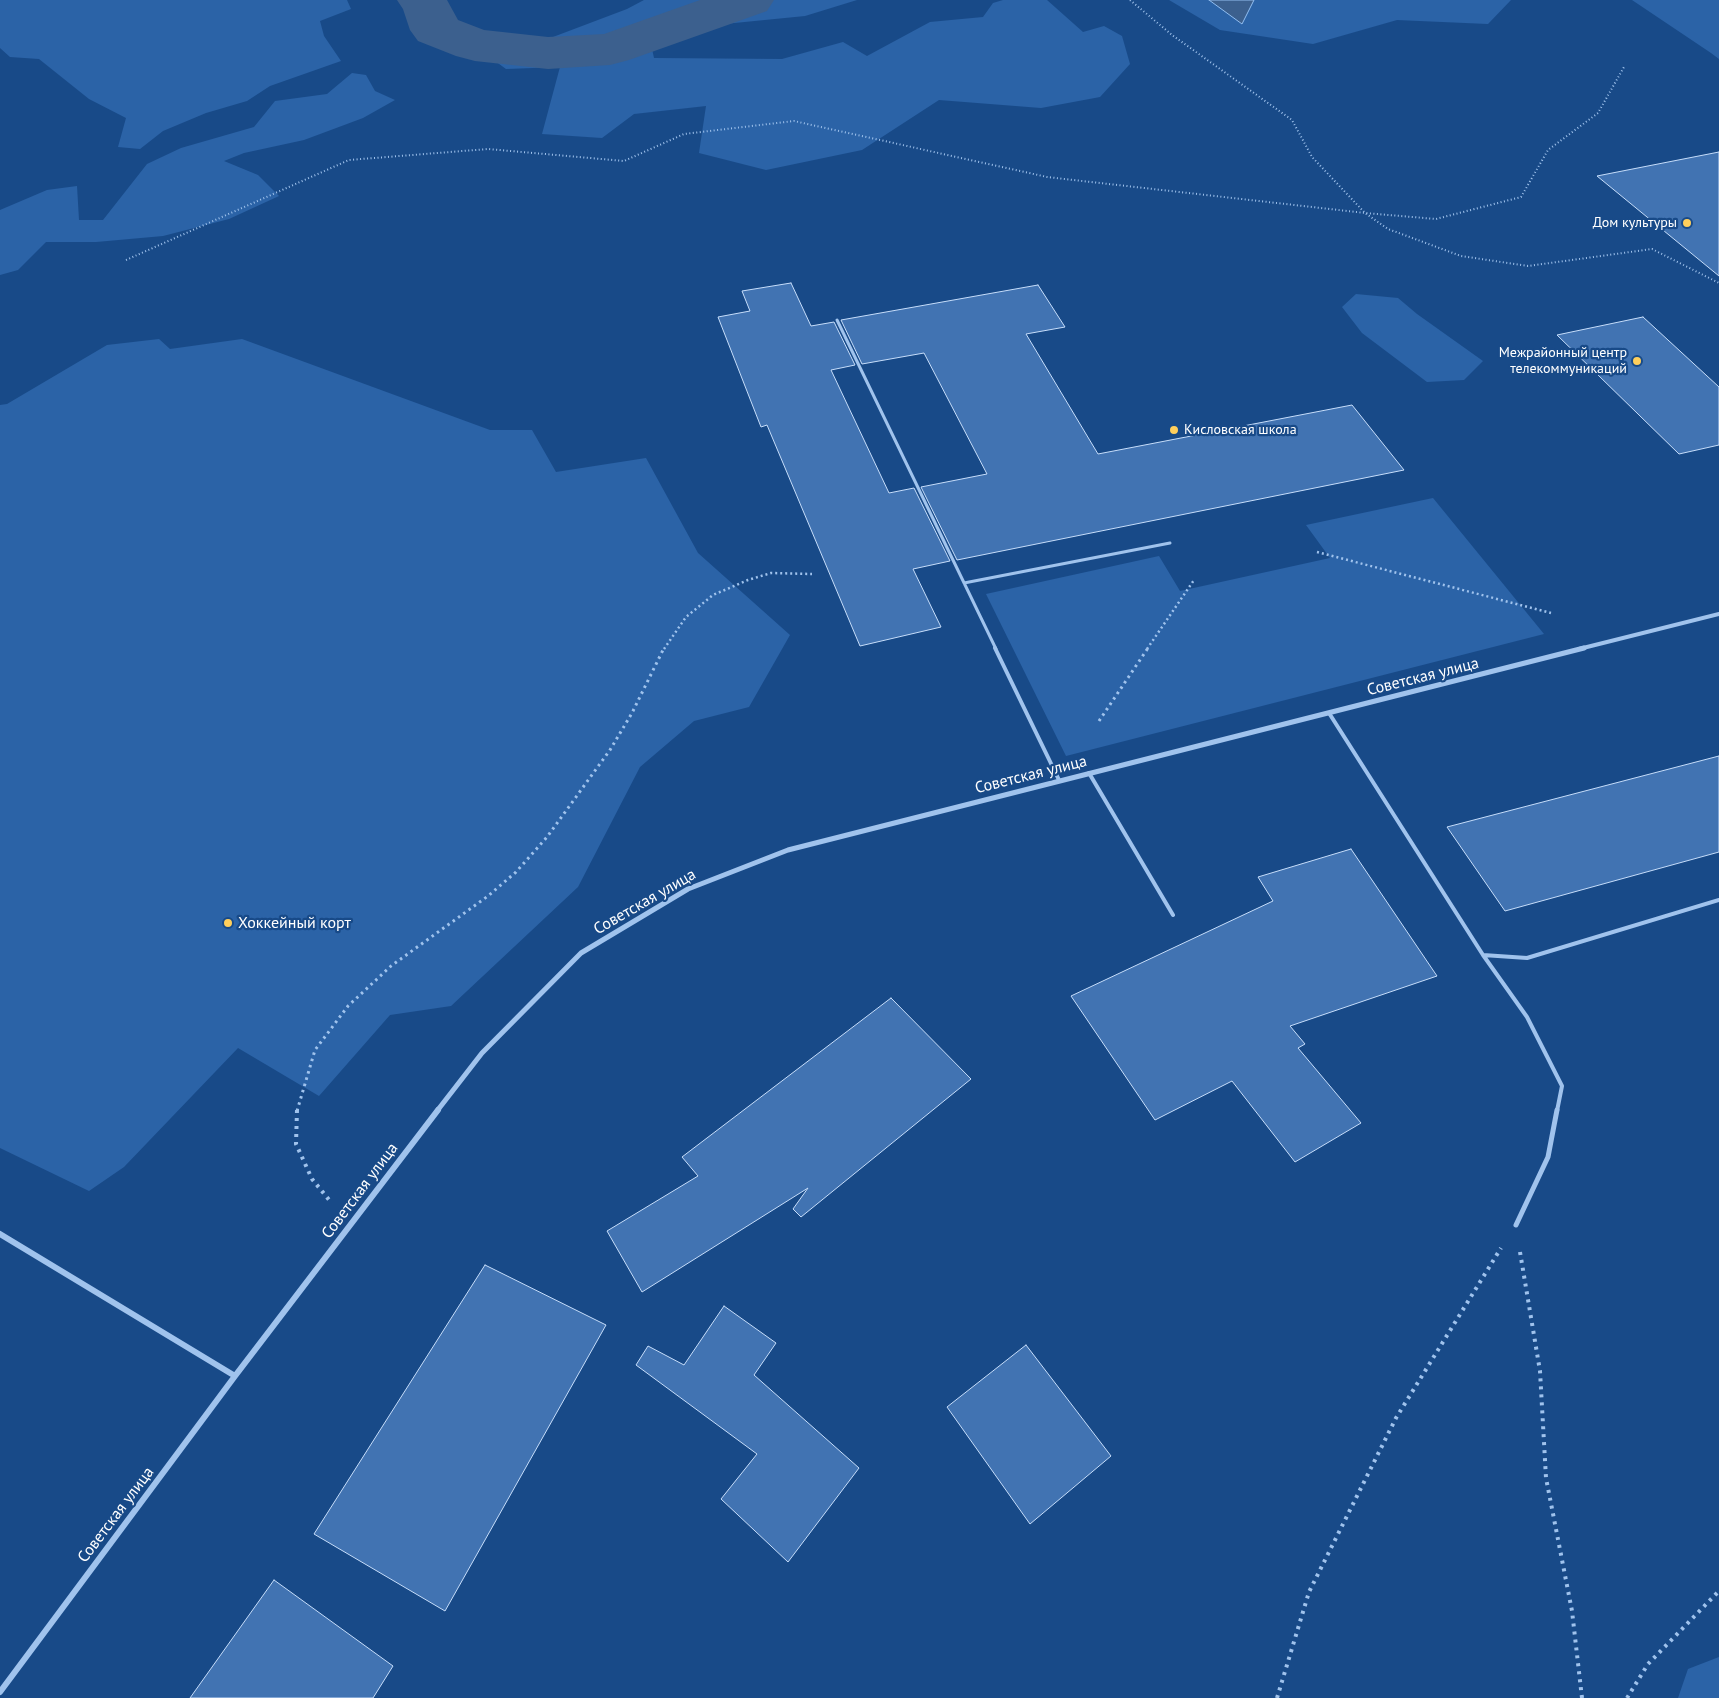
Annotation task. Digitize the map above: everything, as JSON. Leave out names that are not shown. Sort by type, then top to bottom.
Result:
[{"type":"street","name":"Советская улица","points":[[0,1692],[235,1376],[482,1053],[581,954],[688,889],[788,850],[1719,614]]},
{"type":"street","points":[[0,1234],[235,1376]]},
{"type":"lane","points":[[837,320],[1059,780]]},
{"type":"lane","points":[[964,584],[1170,543]]},
{"type":"lane","points":[[1329,713],[1483,955],[1527,1017],[1562,1086],[1548,1157],[1516,1224]]},
{"type":"lane","points":[[1089,773],[1173,914]]},
{"type":"lane","points":[[1483,955],[1527,958],[1719,900]]},
{"type":"path","points":[[1130,0],[1172,35],[1292,120],[1312,157],[1365,213],[1388,229],[1461,256],[1528,266],[1652,249],[1719,283]]},
{"type":"path","points":[[126,260],[349,160],[488,149],[624,161],[684,134],[794,121],[1047,177],[1365,213],[1436,219],[1521,197],[1548,150],[1598,113],[1624,67]]},
{"type":"path","points":[[1317,552],[1551,613]]},
{"type":"path","points":[[349,1225],[312,1179],[296,1144],[297,1106],[314,1050],[348,1006],[391,966],[488,896],[516,872],[547,837],[610,750],[632,713],[665,647],[686,617],[713,595],[748,580],[771,573],[812,574]]},
{"type":"path","points":[[1099,721],[1194,580]]},
{"type":"path","points":[[1277,1698],[1309,1592],[1396,1418],[1516,1224]]},
{"type":"path","points":[[1516,1224],[1540,1371],[1546,1478],[1572,1611],[1582,1698]]},
{"type":"path","points":[[1627,1698],[1648,1664],[1719,1591]]},
{"type":"shaded area","points":[[0,0],[347,0],[351,9],[320,21],[324,36],[341,61],[270,86],[247,101],[206,113],[163,131],[140,149],[118,147],[126,118],[89,99],[39,59],[10,57],[0,48]]},
{"type":"shaded area","points":[[644,0],[857,0],[805,16],[694,27],[650,40],[654,58],[782,59],[843,42],[867,56],[930,22],[983,17],[993,3],[1003,0],[1047,0],[1083,32],[1104,26],[1122,36],[1130,64],[1100,97],[1041,108],[939,100],[862,150],[766,170],[699,153],[706,106],[634,114],[602,138],[542,134],[560,67],[506,69],[491,58],[516,51],[627,9]]},
{"type":"shaded area","points":[[1169,0],[1511,0],[1488,24],[1397,20],[1313,44],[1220,30]]},
{"type":"shaded area","points":[[1209,0],[1254,0],[1242,24]]},
{"type":"shaded area","points":[[1632,0],[1719,0],[1719,59],[1711,53]]},
{"type":"shaded area","points":[[352,73],[366,75],[375,91],[395,100],[363,118],[304,140],[244,153],[224,161],[258,175],[279,196],[229,219],[163,236],[96,242],[46,242],[18,270],[0,275],[0,210],[47,190],[77,186],[79,220],[103,220],[147,164],[181,148],[254,127],[275,101],[327,94]]},
{"type":"shaded area","points":[[1356,294],[1398,298],[1417,314],[1483,361],[1464,380],[1427,382],[1362,333],[1342,307]]},
{"type":"shaded area","points":[[159,339],[170,349],[242,339],[490,430],[532,430],[556,472],[646,458],[698,553],[790,635],[749,707],[694,721],[640,767],[578,887],[451,1006],[390,1015],[319,1096],[238,1048],[124,1167],[89,1191],[0,1148],[0,405],[7,404],[107,345]]},
{"type":"shaded area","points":[[1433,498],[1544,634],[1066,756],[986,594],[1159,556],[1180,591],[1330,558],[1306,525]]},
{"type":"shaded area","points":[[1719,1657],[1719,1698],[1678,1698],[1688,1669]]},
{"type":"building","name":"Дом культуры","points":[[1719,152],[1719,276],[1597,176]]},
{"type":"building","points":[[791,283],[811,326],[834,322],[855,365],[831,370],[889,493],[914,488],[950,561],[913,569],[941,627],[860,646],[767,425],[761,427],[718,317],[750,311],[742,291]]},
{"type":"building","points":[[1038,285],[1065,327],[1026,334],[1098,454],[1352,405],[1404,470],[957,560],[921,487],[987,474],[924,353],[862,364],[841,320]]},
{"type":"building","name":"Межрайонный центр телекоммуникаций","points":[[1643,317],[1719,387],[1719,445],[1679,454],[1557,335]]},
{"type":"building","points":[[1719,756],[1719,852],[1505,911],[1447,827]]},
{"type":"building","points":[[1351,849],[1437,976],[1290,1026],[1305,1044],[1298,1048],[1361,1123],[1295,1162],[1232,1081],[1155,1120],[1071,996],[1273,901],[1258,877]]},
{"type":"building","points":[[891,998],[971,1079],[801,1217],[793,1209],[808,1188],[642,1292],[607,1231],[698,1176],[682,1157]]},
{"type":"building","points":[[485,1265],[606,1325],[445,1611],[314,1534]]},
{"type":"building","points":[[724,1306],[776,1343],[754,1375],[859,1468],[788,1562],[721,1499],[757,1454],[636,1365],[648,1346],[684,1365]]},
{"type":"building","points":[[1026,1345],[1111,1456],[1030,1524],[947,1407]]},
{"type":"building","points":[[274,1580],[393,1666],[373,1698],[190,1698]]},
{"type":"waterway","points":[[422,0],[428,9],[436,30],[475,45],[548,53],[610,49],[749,0]]},
{"type":"place","name":"Дом культуры","points":[[1687,223]]},
{"type":"place","name":"Межрайонный центр телекоммуникаций","points":[[1637,361]]},
{"type":"place","name":"Кисловская школа","points":[[1174,430]]},
{"type":"place","name":"Хоккейный корт","points":[[228,923]]}]
